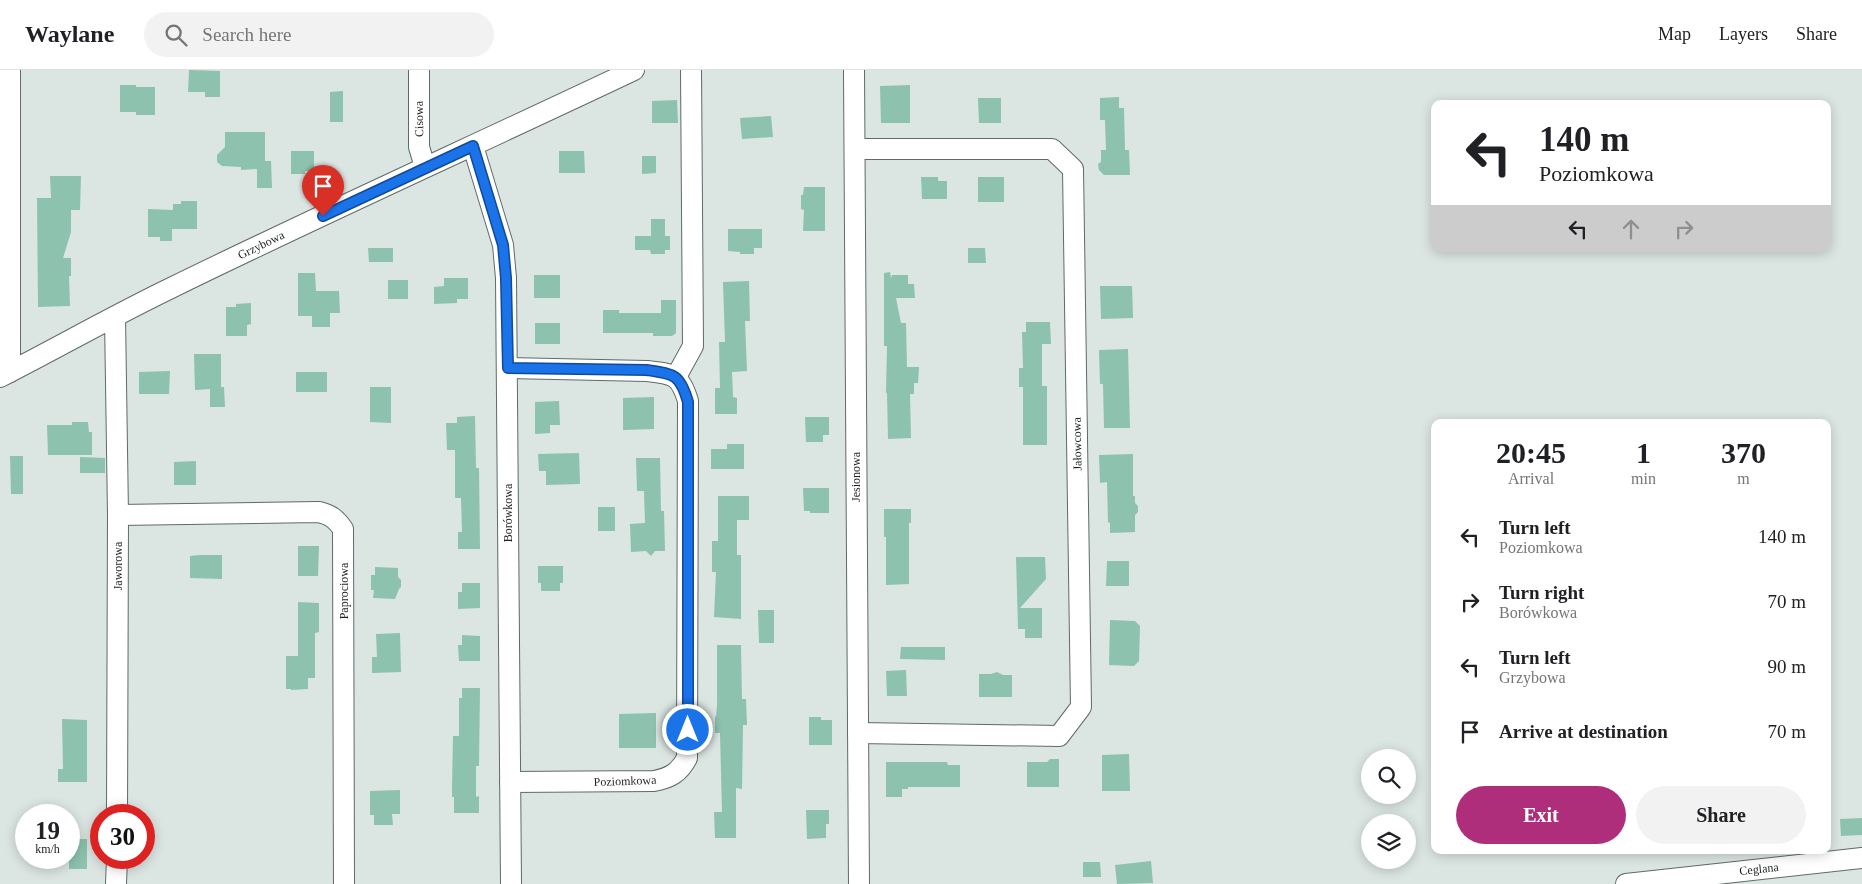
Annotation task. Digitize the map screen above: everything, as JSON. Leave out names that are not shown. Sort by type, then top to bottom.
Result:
[{"type":"street","points":[[5,375],[10,70]]},
{"type":"street","name":"Cisowa","points":[[419,70],[419,147],[425,167]]},
{"type":"street","name":"Grzybowa","points":[[5,375],[170,288],[634,70]]},
{"type":"street","points":[[508,368],[647,370],[676,377],[693,346],[692,70]]},
{"type":"street","name":"Jesionowa","points":[[854,70],[859,884]]},
{"type":"street","name":"Borówkowa","points":[[473,146],[503,245],[506,278],[511,884]]},
{"type":"street","name":"Jałowcowa","points":[[854,149],[1052,149],[1073,169],[1081,707],[1060,736],[858,733]]},
{"type":"street","name":"Jaworowa","points":[[115,318],[118,515],[117,804]]},
{"type":"street","name":"Poziomkowa","points":[[510,782],[654,781],[672,777],[682,767],[687,758],[688,402],[684,389],[676,377]]},
{"type":"street","name":"Paprociowa","points":[[118,515],[319,512],[330,515],[338,521],[343,529],[344,884]]},
{"type":"street","name":"Ceglana","points":[[1626,884],[1862,858]]},
{"type":"street","points":[[116,884],[117,869]]},
{"type":"building","points":[[189,70],[220,71],[220,97],[205,97],[205,92],[188,92]]},
{"type":"building","points":[[120,85],[155,87],[155,115],[136,115],[136,112],[120,112]]},
{"type":"building","points":[[910,85],[910,123],[881,123],[880,86]]},
{"type":"building","points":[[343,91],[343,122],[330,122],[330,92]]},
{"type":"building","points":[[1119,97],[1119,108],[1124,108],[1125,150],[1129,150],[1130,175],[1104,175],[1099,170],[1098,164],[1101,162],[1101,150],[1106,150],[1105,120],[1100,120],[1100,98]]},
{"type":"building","points":[[978,98],[1001,98],[1001,123],[979,123]]},
{"type":"building","points":[[677,100],[678,123],[652,123],[652,101]]},
{"type":"building","points":[[771,116],[773,137],[742,139],[740,118]]},
{"type":"building","points":[[225,132],[265,132],[265,161],[271,161],[272,188],[257,188],[257,169],[241,170],[241,167],[222,166],[217,162],[217,155],[225,147]]},
{"type":"building","points":[[291,151],[314,151],[314,171],[305,171],[305,174],[291,174]]},
{"type":"building","points":[[559,151],[584,151],[585,173],[559,173]]},
{"type":"building","points":[[642,156],[656,156],[656,173],[642,174]]},
{"type":"building","points":[[50,176],[81,176],[80,210],[71,210],[71,232],[63,258],[71,258],[71,276],[69,276],[70,306],[38,307],[37,198],[51,198]]},
{"type":"building","points":[[921,177],[938,177],[938,181],[947,181],[947,199],[922,199]]},
{"type":"building","points":[[978,177],[1004,177],[1004,202],[978,202]]},
{"type":"building","points":[[804,187],[825,187],[825,231],[803,231],[804,210],[801,209],[801,195],[803,195]]},
{"type":"building","points":[[181,201],[197,201],[197,229],[172,229],[172,241],[160,241],[160,237],[148,237],[148,209],[173,210],[173,204],[181,204]]},
{"type":"building","points":[[651,219],[665,219],[665,236],[670,236],[670,250],[665,250],[665,254],[651,254],[650,250],[635,250],[635,236],[651,236]]},
{"type":"building","points":[[728,229],[762,229],[762,248],[754,248],[754,254],[740,254],[740,252],[728,251]]},
{"type":"building","points":[[368,248],[393,248],[393,262],[369,262]]},
{"type":"building","points":[[968,248],[985,248],[986,263],[968,263]]},
{"type":"building","points":[[890,272],[891,278],[892,275],[908,275],[908,284],[914,284],[915,298],[896,298],[901,323],[906,323],[907,367],[919,367],[918,383],[914,383],[914,394],[910,394],[911,438],[888,439],[886,393],[887,346],[884,346],[884,273]]},
{"type":"building","points":[[298,273],[315,273],[316,291],[339,291],[340,313],[330,313],[330,327],[312,327],[312,316],[298,316]]},
{"type":"building","points":[[534,275],[560,275],[560,298],[534,298]]},
{"type":"building","points":[[444,278],[468,278],[468,299],[457,299],[457,303],[434,304],[434,287],[444,286]]},
{"type":"building","points":[[388,280],[408,280],[408,299],[388,299]]},
{"type":"building","points":[[749,281],[750,321],[745,321],[747,371],[732,372],[733,397],[737,398],[737,414],[715,414],[715,388],[720,388],[719,342],[725,342],[723,282]]},
{"type":"building","points":[[1100,286],[1132,286],[1133,318],[1101,319]]},
{"type":"building","points":[[661,300],[676,300],[676,333],[672,336],[653,336],[653,333],[603,333],[603,310],[619,310],[619,313],[661,313]]},
{"type":"building","points":[[251,303],[251,324],[247,325],[247,336],[226,336],[226,307],[236,307],[236,304]]},
{"type":"building","points":[[1026,322],[1050,322],[1051,344],[1042,344],[1042,386],[1047,386],[1047,445],[1023,445],[1023,387],[1019,387],[1019,368],[1023,368],[1022,332],[1026,332]]},
{"type":"building","points":[[535,323],[560,323],[560,344],[535,344]]},
{"type":"building","points":[[1128,349],[1130,428],[1104,428],[1103,384],[1100,384],[1099,350]]},
{"type":"building","points":[[194,354],[221,354],[221,387],[224,387],[225,407],[210,407],[210,389],[195,390]]},
{"type":"building","points":[[170,371],[169,394],[139,394],[139,372]]},
{"type":"building","points":[[296,372],[327,372],[327,392],[296,392]]},
{"type":"building","points":[[370,387],[391,387],[391,423],[370,422]]},
{"type":"building","points":[[654,397],[654,429],[623,430],[623,398]]},
{"type":"building","points":[[559,401],[560,425],[550,425],[550,433],[535,434],[535,402]]},
{"type":"building","points":[[475,416],[476,468],[479,468],[480,549],[458,549],[458,532],[462,532],[461,498],[455,498],[455,450],[447,450],[446,423],[457,423],[457,417]]},
{"type":"building","points":[[805,417],[829,417],[829,435],[823,435],[823,442],[806,442]]},
{"type":"building","points":[[72,422],[88,422],[89,432],[92,432],[92,455],[48,455],[47,425],[72,425]]},
{"type":"building","points":[[727,444],[744,444],[744,469],[711,469],[711,449],[727,449]]},
{"type":"building","points":[[579,453],[580,484],[546,485],[546,471],[539,471],[538,454]]},
{"type":"building","points":[[1133,454],[1133,496],[1135,496],[1135,503],[1138,506],[1138,512],[1135,515],[1135,532],[1110,533],[1107,482],[1100,483],[1099,455]]},
{"type":"building","points":[[10,456],[23,456],[23,494],[11,494]]},
{"type":"building","points":[[80,457],[105,458],[105,473],[80,473]]},
{"type":"building","points":[[636,458],[660,458],[661,511],[664,511],[665,551],[655,551],[651,556],[646,551],[631,552],[630,524],[645,523],[644,491],[637,491]]},
{"type":"building","points":[[196,461],[196,485],[174,485],[174,462]]},
{"type":"building","points":[[803,488],[829,488],[829,513],[810,513],[810,511],[804,511]]},
{"type":"building","points":[[718,496],[749,496],[749,520],[737,520],[737,555],[741,555],[741,619],[714,617],[716,572],[712,572],[712,541],[718,541]]},
{"type":"building","points":[[598,507],[615,507],[615,531],[598,531]]},
{"type":"building","points":[[884,509],[911,509],[911,523],[909,523],[909,584],[886,585]]},
{"type":"building","points":[[298,546],[319,546],[318,576],[298,576]]},
{"type":"building","points":[[222,555],[222,579],[190,578],[190,556]]},
{"type":"building","points":[[1016,557],[1045,557],[1046,579],[1020,608],[1042,608],[1042,638],[1025,638],[1025,629],[1018,629]]},
{"type":"building","points":[[1107,561],[1129,561],[1129,586],[1106,586]]},
{"type":"building","points":[[538,566],[563,566],[563,583],[560,583],[560,591],[541,591],[541,583],[538,583]]},
{"type":"building","points":[[375,567],[398,568],[401,587],[395,599],[373,598],[374,590],[371,590],[371,575],[375,575]]},
{"type":"building","points":[[462,583],[480,583],[480,608],[458,609],[458,592],[462,592]]},
{"type":"building","points":[[298,602],[319,603],[319,632],[315,633],[315,678],[308,678],[308,689],[291,690],[286,689],[286,656],[298,656]]},
{"type":"building","points":[[758,610],[774,610],[774,643],[759,643]]},
{"type":"building","points":[[1110,620],[1135,621],[1140,626],[1139,661],[1134,666],[1109,665]]},
{"type":"building","points":[[400,633],[401,672],[372,673],[372,657],[377,657],[376,634]]},
{"type":"building","points":[[462,635],[480,636],[480,661],[459,661],[458,645],[462,645]]},
{"type":"building","points":[[717,645],[741,645],[742,699],[746,699],[747,725],[743,725],[742,789],[736,788],[736,838],[715,838],[714,812],[722,812],[720,733],[715,733]]},
{"type":"building","points":[[901,647],[945,647],[945,660],[900,659]]},
{"type":"building","points":[[906,670],[907,696],[887,696],[886,671]]},
{"type":"building","points":[[997,672],[1003,675],[1012,675],[1012,697],[979,697],[979,674]]},
{"type":"building","points":[[462,688],[480,688],[479,766],[476,766],[476,797],[479,796],[479,813],[454,813],[454,797],[452,797],[453,736],[459,736],[459,698],[462,698]]},
{"type":"building","points":[[656,713],[656,748],[619,748],[619,714]]},
{"type":"building","points":[[809,717],[821,717],[821,720],[832,720],[832,745],[809,745]]},
{"type":"building","points":[[62,719],[87,720],[87,782],[58,782],[58,769],[63,769]]},
{"type":"building","points":[[1129,754],[1130,791],[1102,791],[1102,755]]},
{"type":"building","points":[[1050,759],[1059,759],[1059,787],[1027,787],[1027,762],[1047,762]]},
{"type":"building","points":[[886,762],[947,762],[948,765],[960,765],[960,787],[908,787],[908,789],[902,789],[902,797],[886,797]]},
{"type":"building","points":[[400,790],[400,814],[392,814],[393,825],[374,825],[374,815],[370,815],[370,791]]},
{"type":"building","points":[[806,810],[829,810],[826,838],[807,839]]},
{"type":"building","points":[[1862,818],[1862,835],[1841,836],[1840,819]]},
{"type":"building","points":[[80,839],[87,839],[87,869],[80,869]]},
{"type":"building","points":[[1151,861],[1153,883],[1117,884],[1115,865]]},
{"type":"building","points":[[1083,862],[1100,862],[1101,877],[1083,877]]},
{"type":"route","points":[[323,216],[473,146],[503,245],[506,278],[508,368],[647,370],[676,377],[684,389],[688,402],[688,730]]}]
